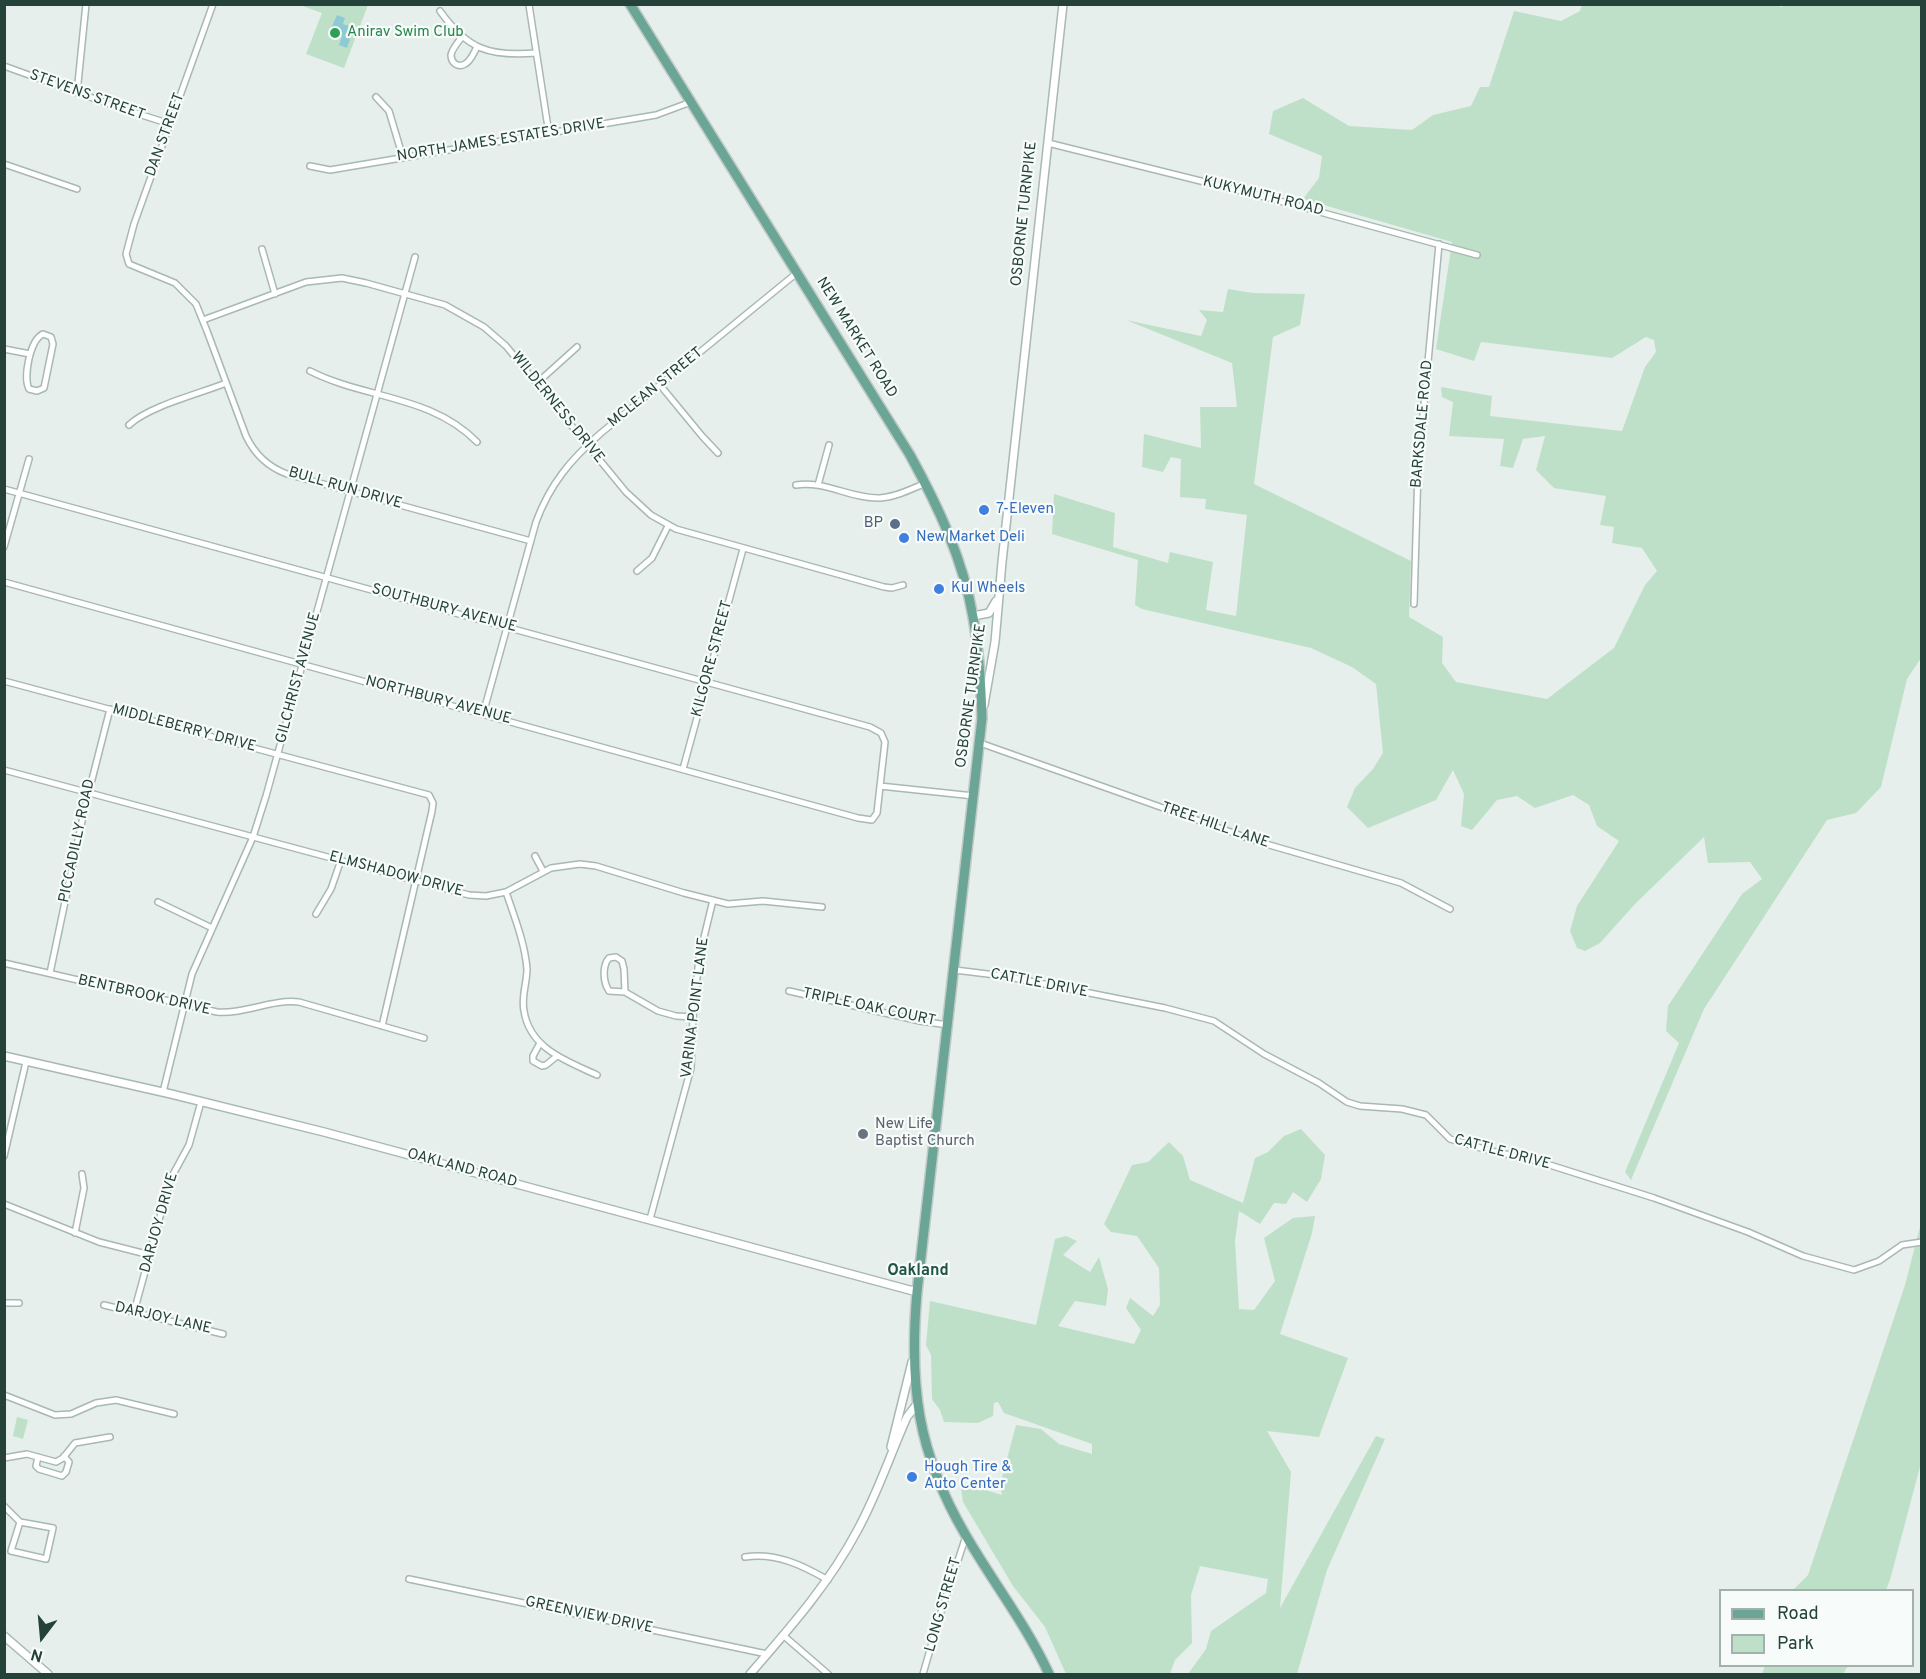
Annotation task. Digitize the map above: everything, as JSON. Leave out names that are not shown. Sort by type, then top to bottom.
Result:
[{"type":"main road","name":"NEW MARKET ROAD","points":[[630,4],[876,398],[926,483],[954,548],[973,616],[979,656],[982,718]]},
{"type":"main road","name":"OSBORNE TURNPIKE","points":[[982,718],[917,1292],[913,1356],[920,1424],[937,1480],[966,1535],[1032,1640],[1049,1674]]},
{"type":"street","points":[[77,93],[86,4]]},
{"type":"street","name":"DAN STREET","points":[[130,265],[127,261],[128,247],[213,4]]},
{"type":"street","name":"OSBORNE TURNPIKE","points":[[982,718],[993,657],[998,593],[1063,4]]},
{"type":"street","points":[[529,5],[549,134]]},
{"type":"street","points":[[440,11],[462,37],[477,47],[501,54],[536,53]]},
{"type":"street","points":[[462,37],[452,54],[451,58],[455,64],[467,63],[477,47]]},
{"type":"street","name":"STEVENS STREET","points":[[4,66],[170,124]]},
{"type":"street","points":[[376,97],[389,111],[403,158]]},
{"type":"street","name":"NORTH JAMES ESTATES DRIVE","points":[[310,166],[330,170],[549,134],[664,113],[691,102]]},
{"type":"street","name":"KUKYMUTH ROAD","points":[[1048,144],[1265,197],[1477,255]]},
{"type":"street","points":[[4,164],[77,189]]},
{"type":"street","name":"BARKSDALE ROAD","points":[[1414,604],[1419,469],[1439,243]]},
{"type":"street","points":[[262,249],[274,294]]},
{"type":"street","name":"GILCHRIST AVENUE","points":[[163,1092],[192,974],[253,837],[415,257]]},
{"type":"street","name":"BULL RUN DRIVE","points":[[130,265],[175,283],[196,304],[249,443],[266,463],[287,474],[531,541]]},
{"type":"street","name":"MCLEAN STREET","points":[[483,714],[531,541],[541,509],[552,485],[573,458],[587,445],[798,272]]},
{"type":"street","name":"WILDERNESS DRIVE","points":[[203,320],[306,282],[331,278],[353,280],[445,305],[484,327],[506,346],[632,499],[668,526],[693,535],[884,587],[892,588],[903,585]]},
{"type":"street","points":[[44,334],[51,337],[53,344],[44,388],[37,391],[29,389],[26,384],[30,354],[38,336],[44,334]]},
{"type":"street","points":[[537,382],[568,357],[577,346]]},
{"type":"street","points":[[4,349],[30,354]]},
{"type":"street","points":[[310,371],[334,381],[411,403],[445,417],[466,430],[477,442]]},
{"type":"street","points":[[129,425],[140,416],[226,383]]},
{"type":"street","points":[[660,385],[718,453]]},
{"type":"street","points":[[818,485],[830,445]]},
{"type":"street","points":[[4,547],[29,459]]},
{"type":"street","points":[[795,485],[807,483],[854,495],[881,498],[926,483]]},
{"type":"street","name":"SOUTHBURY AVENUE","points":[[4,489],[870,727],[881,733],[885,746],[880,786]]},
{"type":"street","points":[[637,571],[652,558],[668,526]]},
{"type":"street","name":"KILGORE STREET","points":[[683,769],[743,549]]},
{"type":"street","name":"NORTHBURY AVENUE","points":[[4,582],[858,818],[872,819],[877,813],[880,786]]},
{"type":"street","points":[[973,616],[990,613],[998,593]]},
{"type":"street","points":[[979,656],[993,657]]},
{"type":"street","name":"MIDDLEBERRY DRIVE","points":[[4,681],[427,794],[432,798],[432,811],[416,880]]},
{"type":"street","name":"PICCADILLY ROAD","points":[[50,974],[88,793],[110,710]]},
{"type":"street","name":"TREE HILL LANE","points":[[980,743],[1259,842],[1401,883],[1450,909]]},
{"type":"street","name":"ELMSHADOW DRIVE","points":[[4,770],[469,895],[486,896],[506,892],[543,871],[564,865],[580,864],[596,866],[728,904],[763,901],[822,907]]},
{"type":"street","points":[[880,786],[974,796]]},
{"type":"street","points":[[535,856],[543,871]]},
{"type":"street","points":[[316,915],[331,889],[341,860]]},
{"type":"street","points":[[382,1026],[416,880]]},
{"type":"street","points":[[506,892],[524,950],[527,970],[523,1010],[529,1026],[540,1043],[557,1056],[597,1075]]},
{"type":"street","name":"VARINA POINT LANE","points":[[650,1219],[691,1068],[699,958],[713,900]]},
{"type":"street","points":[[158,902],[212,928]]},
{"type":"street","points":[[625,992],[622,960],[616,957],[609,958],[604,966],[607,989],[614,993],[625,992],[658,1011],[676,1016],[693,1017]]},
{"type":"street","name":"BENTBROOK DRIVE","points":[[4,963],[217,1012],[252,1010],[291,1001],[424,1038]]},
{"type":"street","name":"CATTLE DRIVE","points":[[955,970],[1004,976],[1165,1008],[1214,1022],[1351,1104],[1402,1109],[1426,1115],[1450,1139],[1534,1160],[1654,1198],[1748,1232],[1803,1256],[1854,1270],[1879,1261],[1902,1245],[1922,1242]]},
{"type":"street","name":"TRIPLE OAK COURT","points":[[789,991],[920,1021],[948,1025]]},
{"type":"street","points":[[540,1043],[532,1056],[538,1064],[546,1065],[557,1056]]},
{"type":"street","name":"OAKLAND ROAD","points":[[4,1056],[332,1134],[917,1292]]},
{"type":"street","points":[[4,1156],[26,1062]]},
{"type":"street","name":"DARJOY DRIVE","points":[[134,1312],[170,1180],[189,1145],[201,1102]]},
{"type":"street","points":[[75,1233],[84,1188],[81,1174]]},
{"type":"street","points":[[4,1204],[99,1242],[150,1255]]},
{"type":"street","points":[[4,1303],[19,1304]]},
{"type":"street","name":"DARJOY LANE","points":[[104,1305],[223,1334]]},
{"type":"street","points":[[888,1460],[913,1356]]},
{"type":"street","points":[[4,1395],[55,1415],[71,1414],[96,1403],[116,1400],[174,1414]]},
{"type":"street","points":[[750,1674],[784,1636],[828,1580],[859,1528],[907,1418],[917,1404]]},
{"type":"street","points":[[902,1431],[908,1424],[920,1424]]},
{"type":"street","points":[[4,1458],[20,1454],[56,1462],[75,1443],[110,1437]]},
{"type":"street","points":[[38,1457],[36,1466],[39,1469],[62,1476],[69,1462],[64,1456]]},
{"type":"street","points":[[4,1506],[20,1522],[53,1528],[46,1559],[10,1551],[20,1522]]},
{"type":"street","name":"LONG STREET","points":[[923,1674],[966,1535]]},
{"type":"street","points":[[745,1557],[766,1556],[790,1561],[828,1580]]},
{"type":"street","name":"GREENVIEW DRIVE","points":[[409,1579],[768,1654]]},
{"type":"street","points":[[4,1636],[48,1674]]},
{"type":"street","points":[[784,1636],[828,1674]]},
{"type":"green space","points":[[1582,4],[1771,4],[1782,7],[1783,4],[1921,5],[1921,658],[1907,679],[1881,787],[1856,813],[1827,820],[1704,1009],[1631,1180],[1625,1172],[1679,1043],[1666,1031],[1668,1006],[1742,894],[1762,879],[1750,862],[1708,863],[1704,837],[1635,904],[1600,943],[1585,951],[1577,948],[1570,931],[1577,906],[1619,841],[1597,826],[1589,805],[1573,795],[1535,808],[1517,796],[1497,800],[1472,830],[1461,826],[1464,794],[1453,770],[1436,800],[1368,828],[1347,807],[1355,788],[1373,769],[1383,753],[1376,684],[1352,667],[1311,648],[1142,609],[1135,605],[1138,560],[1052,534],[1054,494],[1115,513],[1113,547],[1168,563],[1170,552],[1213,562],[1206,610],[1236,616],[1247,515],[1205,509],[1206,499],[1180,497],[1181,459],[1171,457],[1163,472],[1142,467],[1144,434],[1201,448],[1200,407],[1237,407],[1232,363],[1126,320],[1201,336],[1207,320],[1199,310],[1223,312],[1228,289],[1253,293],[1305,294],[1300,325],[1273,337],[1254,484],[1411,561],[1409,617],[1443,637],[1442,663],[1456,682],[1547,699],[1614,648],[1645,585],[1657,571],[1642,548],[1612,543],[1614,527],[1600,525],[1606,496],[1554,488],[1536,470],[1545,436],[1523,439],[1513,468],[1500,466],[1504,439],[1449,436],[1453,402],[1442,397],[1441,387],[1492,396],[1490,416],[1622,431],[1645,367],[1656,352],[1654,340],[1646,337],[1612,358],[1481,342],[1474,361],[1436,349],[1452,242],[1303,199],[1319,178],[1322,156],[1269,134],[1273,111],[1303,98],[1349,126],[1412,130],[1433,115],[1471,106],[1480,87],[1489,87],[1514,11],[1561,21],[1580,11]]},
{"type":"green space","name":"Anirav Swim Club","points":[[300,5],[368,5],[344,68],[306,54],[322,13]]},
{"type":"green space","points":[[1301,1129],[1325,1155],[1321,1179],[1307,1202],[1293,1192],[1286,1204],[1274,1203],[1260,1224],[1239,1211],[1235,1241],[1239,1309],[1254,1310],[1275,1281],[1264,1238],[1293,1218],[1315,1216],[1312,1233],[1280,1334],[1348,1358],[1319,1437],[1267,1431],[1291,1472],[1280,1608],[1376,1436],[1385,1439],[1327,1570],[1297,1674],[1188,1674],[1206,1649],[1211,1631],[1266,1593],[1268,1579],[1200,1566],[1191,1595],[1192,1643],[1175,1660],[1170,1674],[1066,1674],[1045,1627],[1013,1586],[963,1502],[960,1482],[1002,1495],[1000,1485],[1016,1425],[1041,1429],[1059,1444],[1092,1454],[1092,1444],[1004,1413],[998,1402],[994,1403],[993,1416],[978,1423],[944,1422],[940,1410],[932,1399],[931,1355],[926,1345],[930,1301],[1036,1325],[1055,1239],[1066,1236],[1077,1241],[1063,1255],[1090,1272],[1099,1257],[1108,1289],[1106,1306],[1075,1301],[1058,1326],[1134,1344],[1141,1330],[1126,1308],[1130,1298],[1153,1316],[1160,1305],[1159,1268],[1137,1236],[1111,1232],[1104,1224],[1132,1165],[1148,1162],[1169,1142],[1183,1156],[1190,1180],[1243,1203],[1255,1158],[1268,1152],[1284,1136]]},
{"type":"green space","points":[[1921,1223],[1921,1463],[1890,1580],[1886,1589],[1794,1589],[1808,1575],[1905,1285]]},
{"type":"green space","points":[[17,1417],[28,1420],[23,1439],[13,1436]]},
{"type":"green space","points":[[1765,1667],[1847,1667],[1843,1674],[1762,1674]]},
{"type":"water","points":[[337,15],[345,18],[343,24],[354,28],[347,48],[339,45],[342,36],[330,31]]},
{"type":"place","name":"Anirav Swim Club","points":[[335,33]]},
{"type":"place","name":"7-Eleven","points":[[984,510]]},
{"type":"place","name":"BP","points":[[895,524]]},
{"type":"place","name":"New Market Deli","points":[[904,538]]},
{"type":"place","name":"Kul Wheels","points":[[939,589]]},
{"type":"place","name":"New Life Baptist Church","points":[[863,1134]]},
{"type":"place","name":"Hough Tire & Auto Center","points":[[912,1477]]},
{"type":"district","name":"Oakland","points":[[918,1272]]}]
